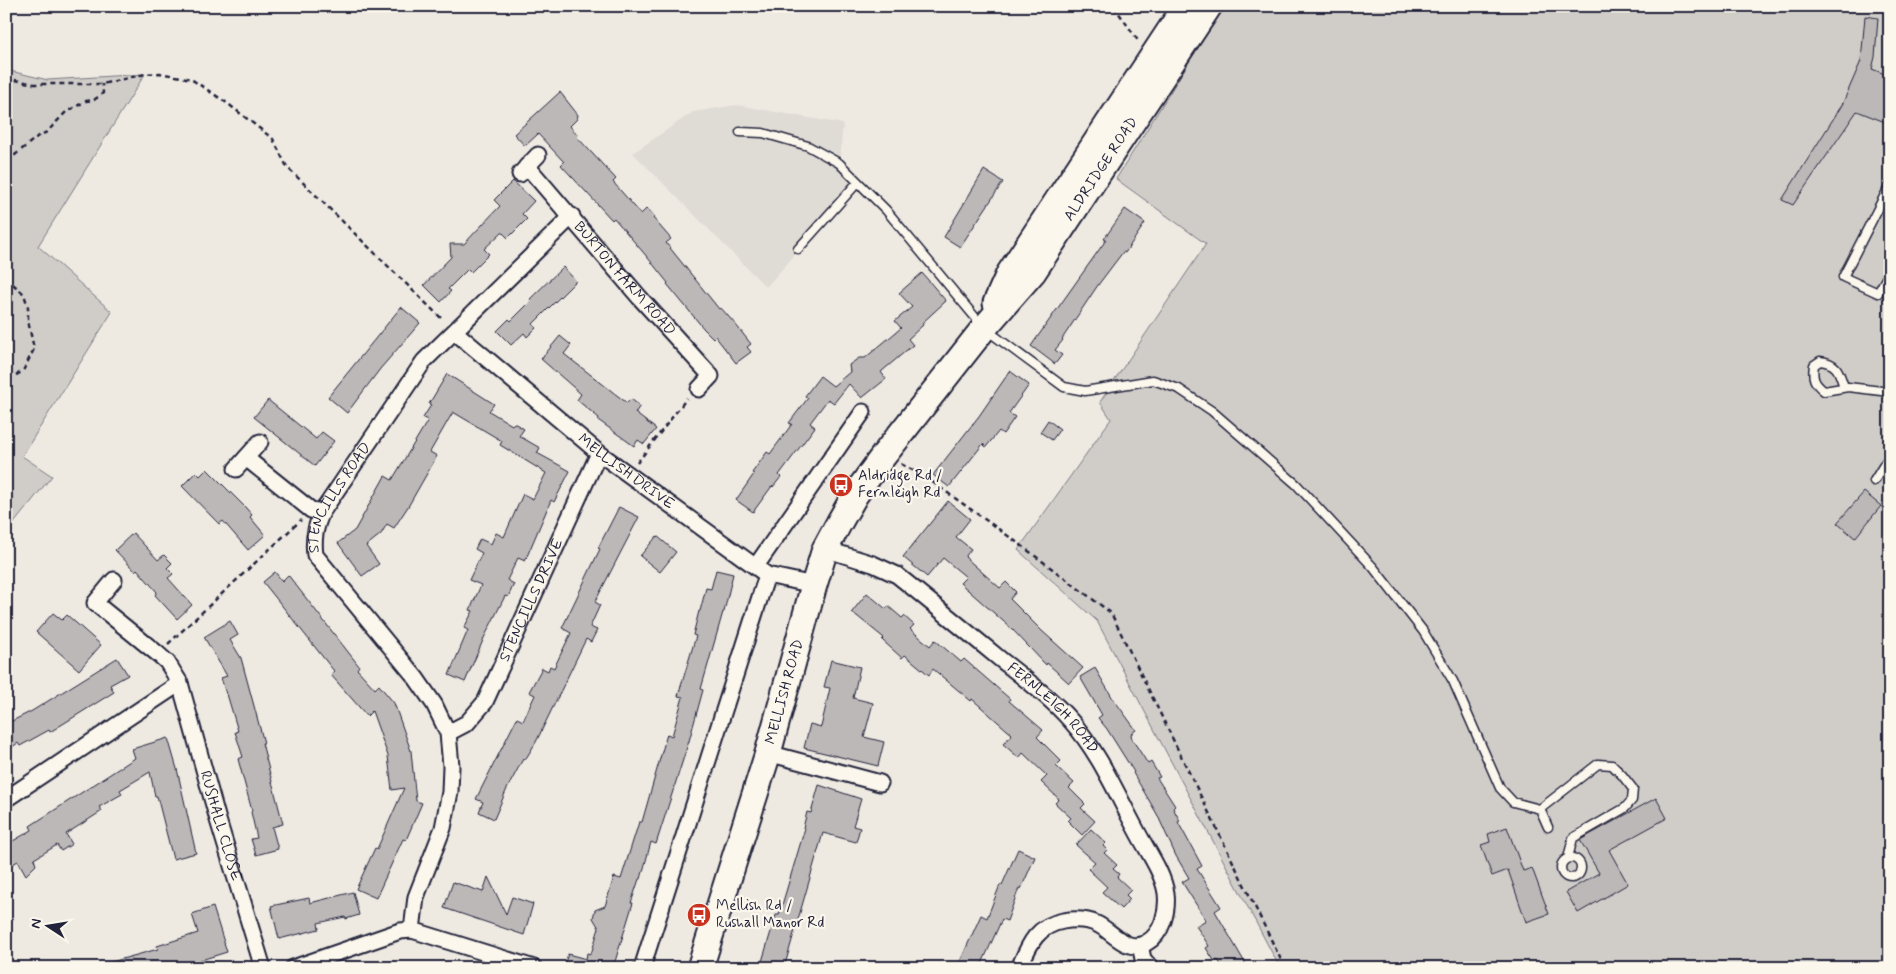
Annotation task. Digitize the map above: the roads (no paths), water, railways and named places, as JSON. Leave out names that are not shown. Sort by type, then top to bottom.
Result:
[{"type":"main road","name":"ALDRIDGE ROAD","points":[[984,328],[1009,274],[1186,6]]},
{"type":"main road","name":"ALDRIDGE ROAD","points":[[901,432],[984,328],[1033,272],[1210,6]]},
{"type":"main road","name":"MELLISH ROAD","points":[[700,968],[768,753],[826,549],[856,495],[901,432]]},
{"type":"street","name":"BURTON FARM ROAD","points":[[528,165],[640,298],[711,376],[700,388]]},
{"type":"street","name":"STENCILLS ROAD","points":[[412,930],[416,897],[443,828],[450,792],[451,766],[448,733],[434,704],[416,678],[315,555],[313,541],[316,511],[424,361],[572,216]]},
{"type":"street","name":"MELLISH DRIVE","points":[[455,332],[599,454],[761,570],[814,586]]},
{"type":"street","points":[[642,968],[761,570],[863,412]]},
{"type":"street","points":[[260,442],[241,464],[316,511]]},
{"type":"street","name":"STENCILLS DRIVE","points":[[448,733],[467,723],[484,702],[599,454]]},
{"type":"street","name":"FERNLEIGH ROAD","points":[[826,549],[873,564],[897,575],[1033,685],[1072,721],[1093,750],[1157,869],[1166,891],[1167,908],[1161,926],[1148,942],[1140,946]]},
{"type":"street","name":"RUSHALL CLOSE","points":[[114,580],[95,603],[158,654],[166,662],[180,683],[218,820],[263,968]]},
{"type":"street","points":[[6,798],[180,683]]},
{"type":"street","points":[[768,753],[880,783]]},
{"type":"street","points":[[1019,968],[1038,932],[1046,926],[1081,919],[1095,923],[1123,943],[1131,946],[1140,946],[1142,959],[1151,968]]},
{"type":"street","points":[[293,968],[400,931],[412,930],[534,968]]},
{"type":"lane","points":[[740,132],[763,133],[808,146],[839,163],[886,210],[984,328],[1064,387],[1085,390],[1153,380],[1179,389],[1212,410],[1296,484],[1372,567],[1423,631],[1454,681],[1500,788],[1514,802],[1540,809],[1598,764],[1612,766],[1622,775],[1633,789],[1632,800],[1625,808],[1573,838],[1568,858]]},
{"type":"lane","points":[[798,250],[858,182]]},
{"type":"lane","points":[[1890,185],[1843,277],[1878,293],[1890,271]]},
{"type":"lane","points":[[1844,387],[1838,370],[1830,362],[1820,361],[1814,365],[1813,376],[1815,384],[1824,391],[1844,387],[1890,392]]},
{"type":"lane","points":[[1874,481],[1890,455]]},
{"type":"lane","points":[[1540,809],[1548,827]]},
{"type":"place","name":"Aldridge Rd / Fernleigh Rd","points":[[841,485]]},
{"type":"place","name":"Mellish Rd / Rushall Manor Rd","points":[[699,915]]}]
